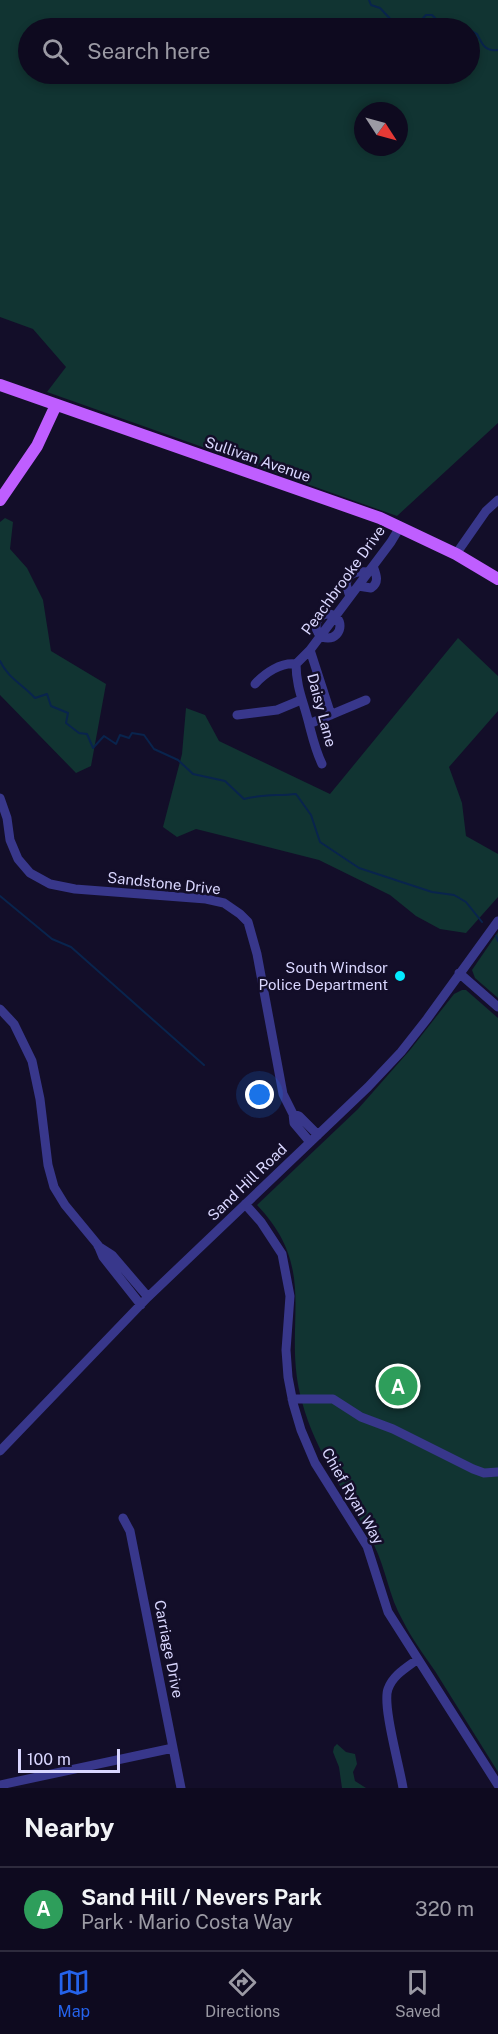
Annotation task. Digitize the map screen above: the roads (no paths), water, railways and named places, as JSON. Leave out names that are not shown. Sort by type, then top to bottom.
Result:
[{"type":"main road","name":"Sullivan Avenue","points":[[0,385],[336,502],[400,527],[456,554],[498,579]]},
{"type":"main road","points":[[0,500],[37,446],[56,405]]},
{"type":"street","points":[[456,554],[486,511],[498,500]]},
{"type":"street","name":"Peachbrooke Drive","points":[[296,664],[310,650],[358,586],[371,588],[375,585],[377,579],[371,569],[400,527]]},
{"type":"street","points":[[350,597],[346,584],[349,577],[356,572],[371,569]]},
{"type":"street","name":"Peachbrooke Drive","points":[[310,650],[331,715]]},
{"type":"street","points":[[255,684],[276,668],[289,663],[296,664]]},
{"type":"street","name":"Daisy Lane","points":[[296,664],[301,700],[312,741],[322,764]]},
{"type":"street","points":[[237,715],[277,710],[301,700]]},
{"type":"street","points":[[309,724],[366,700]]},
{"type":"street","name":"Sandstone Drive","points":[[0,798],[7,818],[10,840],[18,859],[30,873],[50,884],[75,889],[206,899],[224,903],[248,922],[283,1094],[293,1114],[299,1116],[314,1138]]},
{"type":"street","name":"Sand Hill Road","points":[[0,1451],[145,1301],[368,1087],[400,1052],[498,921]]},
{"type":"street","points":[[459,973],[498,1006]]},
{"type":"street","points":[[0,1009],[14,1024],[32,1061],[40,1099],[48,1165],[54,1187],[98,1245],[112,1255],[145,1301]]},
{"type":"street","name":"Chief Ryan Way","points":[[245,1204],[261,1222],[282,1254],[290,1296],[286,1350],[292,1399],[301,1430],[315,1463],[367,1546],[388,1612],[498,1785]]},
{"type":"street","points":[[292,1399],[333,1399],[361,1417],[393,1429],[473,1469],[484,1473],[498,1472]]},
{"type":"street","name":"Carriage Drive","points":[[123,1518],[130,1531],[181,1788]]},
{"type":"street","points":[[404,1788],[388,1708],[387,1691],[397,1674],[418,1659]]},
{"type":"street","points":[[0,1785],[20,1784],[173,1748]]},
{"type":"waterway","points":[[369,0],[371,5],[380,8],[389,18]]},
{"type":"waterway","points":[[423,18],[426,15],[432,15],[435,18]]},
{"type":"waterway","points":[[480,40],[487,48],[498,50]]},
{"type":"waterway","points":[[0,661],[11,676],[35,698],[47,694],[51,706],[68,713],[66,723],[79,733],[87,734],[93,748],[104,736],[116,744],[120,735],[129,738],[132,733],[144,735],[154,749],[178,760],[193,774],[225,781],[244,799],[296,794],[311,815],[320,842],[359,868],[432,892],[454,895],[466,902],[482,922]]},
{"type":"waterway","points":[[0,896],[52,939],[71,947],[204,1065]]},
{"type":"waterway","points":[[496,936],[498,941]]},
{"type":"place","name":"South Windsor Police Department","points":[[400,976]]},
{"type":"place","name":"Sand Hill / Nevers Park","points":[[398,1386]]}]
